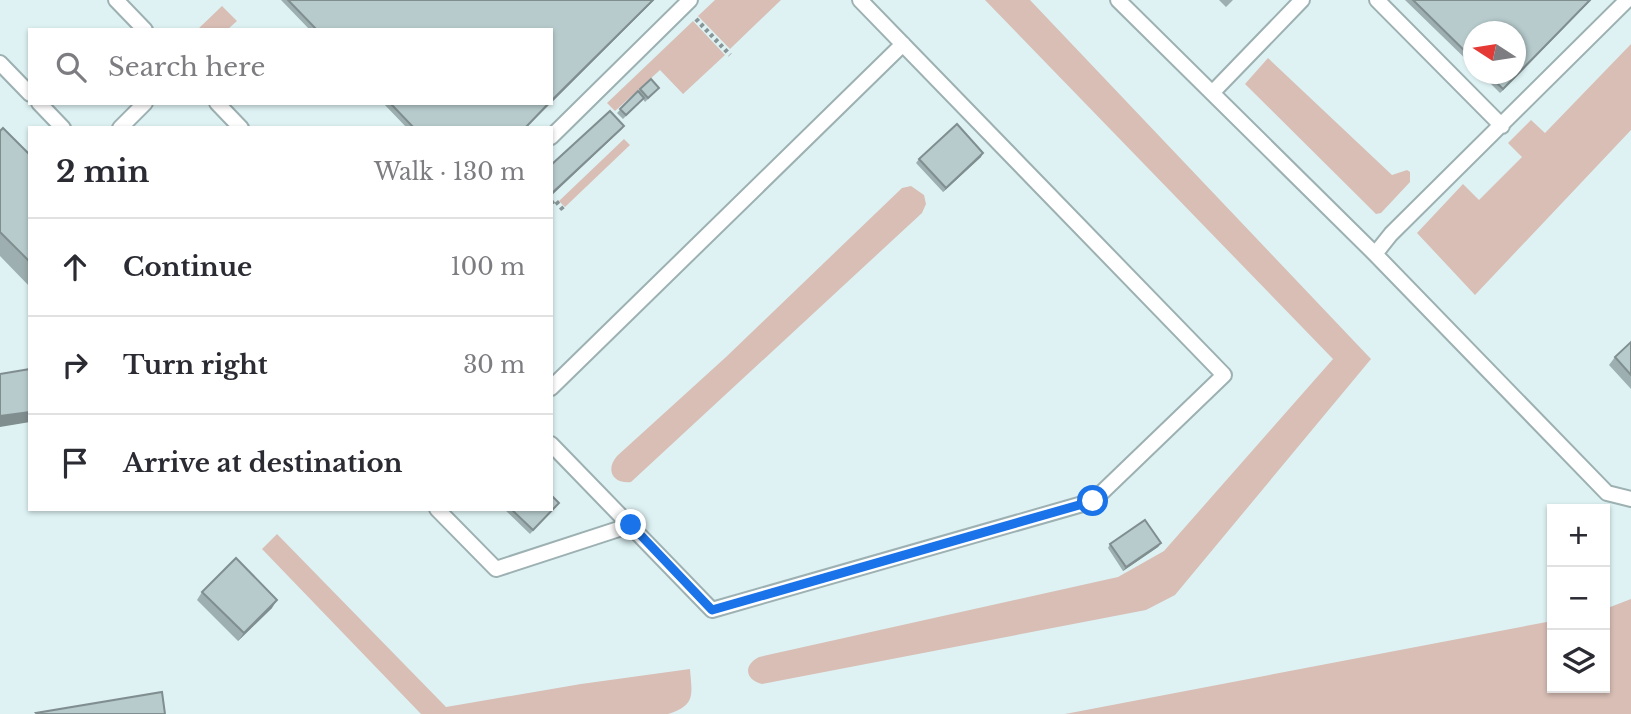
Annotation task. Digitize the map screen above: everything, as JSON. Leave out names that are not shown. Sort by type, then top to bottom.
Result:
[{"type":"lane","points":[[116,0],[143,28]]},
{"type":"lane","points":[[553,446],[712,610],[1093,501],[1224,375],[860,0]]},
{"type":"lane","points":[[1118,0],[1375,254],[1607,493],[1631,499]]},
{"type":"lane","points":[[1213,92],[1302,0]]},
{"type":"lane","points":[[1377,0],[1502,126]]},
{"type":"lane","points":[[1375,254],[1391,234],[1628,0]]},
{"type":"lane","points":[[553,135],[687,3]]},
{"type":"lane","points":[[553,386],[903,44]]},
{"type":"lane","points":[[0,63],[28,92]]},
{"type":"lane","points":[[41,105],[61,126]]},
{"type":"lane","points":[[122,126],[143,105]]},
{"type":"lane","points":[[219,105],[239,126]]},
{"type":"lane","points":[[439,511],[496,569],[631,525]]},
{"type":"path","points":[[687,3],[730,55]]},
{"type":"path","points":[[553,202],[555,200],[564,211]]},
{"type":"shaded area","points":[[715,0],[781,0],[730,49],[698,16]]},
{"type":"shaded area","points":[[985,0],[1030,0],[1371,359],[1175,595],[1146,610],[762,684],[752,679],[748,672],[750,664],[759,657],[1118,577],[1164,551],[1333,359]]},
{"type":"shaded area","points":[[222,6],[237,21],[229,28],[199,28]]},
{"type":"shaded area","points":[[693,21],[725,55],[683,94],[660,70],[615,111],[607,103]]},
{"type":"shaded area","points":[[1631,44],[1631,130],[1475,295],[1417,233],[1463,184],[1479,200],[1522,157],[1508,143],[1531,120],[1545,133]]},
{"type":"shaded area","points":[[1268,58],[1392,175],[1407,170],[1410,172],[1410,182],[1381,213],[1376,214],[1245,84]]},
{"type":"shaded area","points":[[624,139],[630,145],[565,207],[559,201]]},
{"type":"shaded area","points":[[911,186],[924,195],[926,204],[922,213],[631,482],[615,478],[611,471],[617,456],[726,357],[902,188]]},
{"type":"shaded area","points":[[277,534],[446,707],[690,669],[691,692],[688,703],[668,714],[421,714],[262,549]]},
{"type":"shaded area","points":[[1631,599],[1631,714],[1065,714],[1547,622],[1547,693],[1610,693],[1610,607]]},
{"type":"building","points":[[288,0],[653,0],[553,99],[553,28],[315,28]]},
{"type":"building","points":[[1413,0],[1590,0],[1526,65],[1526,21],[1463,21],[1463,49]]},
{"type":"building","points":[[651,79],[659,88],[648,98],[640,89]]},
{"type":"building","points":[[638,91],[644,98],[626,115],[620,109]]},
{"type":"building","points":[[392,105],[547,105],[527,126],[412,126]]},
{"type":"building","points":[[610,111],[624,126],[553,192],[553,163]]},
{"type":"building","points":[[957,124],[983,153],[946,188],[919,159]]},
{"type":"building","points":[[3,128],[28,153],[28,260],[0,232],[0,131]]},
{"type":"building","points":[[1631,342],[1631,375],[1615,357]]},
{"type":"building","points":[[28,369],[28,412],[0,416],[0,374]]},
{"type":"building","points":[[553,497],[559,503],[553,509]]},
{"type":"building","points":[[513,511],[551,511],[533,530]]},
{"type":"building","points":[[1145,520],[1161,543],[1126,567],[1110,544]]},
{"type":"building","points":[[236,558],[277,600],[244,633],[202,592]]},
{"type":"building","points":[[162,692],[165,714],[36,713]]},
{"type":"route","points":[[631,525],[712,610],[1093,501]]}]
